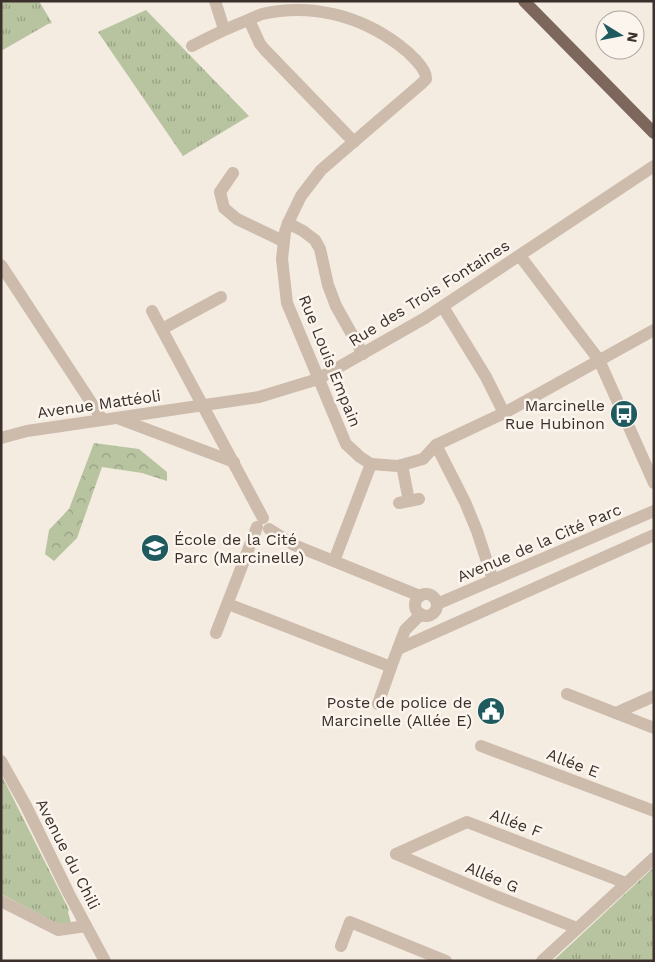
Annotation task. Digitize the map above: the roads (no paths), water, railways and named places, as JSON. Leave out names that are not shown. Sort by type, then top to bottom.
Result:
[{"type":"main road","points":[[524,1],[654,133]]},
{"type":"street","points":[[215,1],[224,29]]},
{"type":"street","name":"Rue Louis Empain","points":[[249,20],[260,15],[286,10],[319,11],[342,16],[371,27],[387,36],[405,49],[427,75],[426,79],[321,170],[302,196],[288,223],[283,241],[282,267],[287,303],[346,444],[360,457],[372,464]]},
{"type":"street","points":[[192,46],[224,29],[249,20],[260,44],[265,50],[354,142]]},
{"type":"street","name":"Rue des Trois Fontaines","points":[[203,405],[259,397],[318,379],[425,318],[654,166]]},
{"type":"street","points":[[233,173],[220,192],[224,208],[237,219],[283,241]]},
{"type":"street","points":[[288,223],[315,240],[320,249],[328,285],[336,306],[363,354]]},
{"type":"street","points":[[520,256],[599,360],[654,483]]},
{"type":"street","points":[[1,265],[102,419]]},
{"type":"street","points":[[162,329],[220,297]]},
{"type":"street","points":[[443,306],[486,377],[504,414]]},
{"type":"street","points":[[152,311],[234,462],[263,525],[294,545],[420,596],[430,595],[435,598],[437,604],[433,613],[427,615],[418,612],[416,605],[420,596]]},
{"type":"street","points":[[334,561],[372,464],[398,466],[423,459],[436,445],[504,414],[654,330]]},
{"type":"street","name":"Avenue Mattéoli","points":[[1,438],[27,431],[203,405]]},
{"type":"street","points":[[116,418],[234,462]]},
{"type":"street","points":[[436,445],[465,502],[493,580]]},
{"type":"street","points":[[402,465],[409,501]]},
{"type":"street","name":"Avenue de la Cité Parc","points":[[437,604],[654,511]]},
{"type":"street","points":[[216,633],[263,525]]},
{"type":"street","points":[[398,649],[654,535]]},
{"type":"street","points":[[548,557],[558,578]]},
{"type":"street","points":[[228,604],[391,667]]},
{"type":"street","points":[[378,704],[405,630],[421,614]]},
{"type":"street","points":[[567,694],[654,728]]},
{"type":"street","points":[[616,713],[654,696]]},
{"type":"street","points":[[641,723],[637,715],[642,701]]},
{"type":"street","name":"Allée E","points":[[481,746],[654,811]]},
{"type":"street","name":"Avenue du Chili","points":[[1,761],[105,961]]},
{"type":"street","name":"Allée F","points":[[396,854],[467,822],[626,883]]},
{"type":"street","name":"Allée G","points":[[396,854],[577,928]]},
{"type":"street","points":[[542,961],[654,858]]},
{"type":"street","points":[[1,901],[58,930],[86,926]]},
{"type":"street","points":[[341,946],[350,922],[446,961]]},
{"type":"place","name":"Marcinelle Rue Hubinon","points":[[624,414]]},
{"type":"place","name":"École de la Cité Parc (Marcinelle)","points":[[155,548]]},
{"type":"place","name":"Poste de police de Marcinelle (Allée E)","points":[[491,711]]}]
